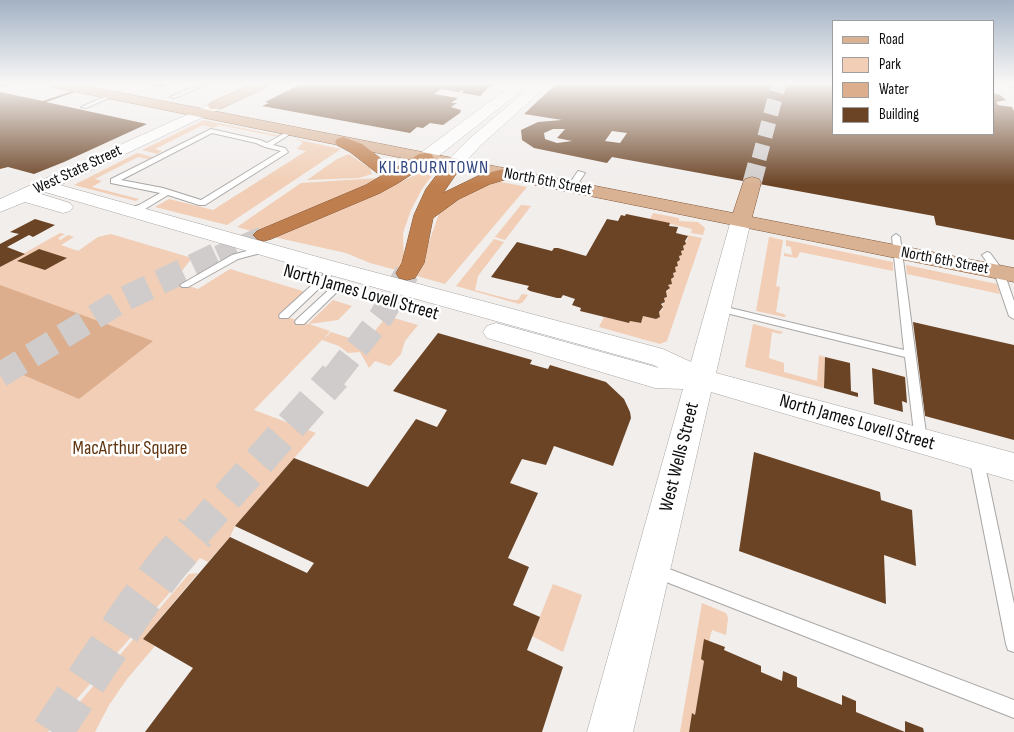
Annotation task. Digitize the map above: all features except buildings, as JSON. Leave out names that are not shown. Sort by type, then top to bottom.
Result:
[{"type":"highway","points":[[343,142],[356,148],[385,170],[392,179]]},
{"type":"highway","points":[[265,242],[392,179],[433,152]]},
{"type":"highway","points":[[408,273],[413,263],[424,214],[435,189],[460,158]]},
{"type":"highway","points":[[424,214],[452,194],[484,180],[505,174]]},
{"type":"main road","name":"North 6th Street","points":[[221,117],[343,142],[433,152]]},
{"type":"main road","name":"North 6th Street","points":[[268,117],[460,158],[1004,266]]},
{"type":"main road","name":"North 6th Street","points":[[460,158],[505,174],[576,180],[639,182]]},
{"type":"main road","name":"West Wells Street","points":[[743,213],[752,183]]},
{"type":"main road","name":"North 6th Street","points":[[664,187],[743,213]]},
{"type":"street","name":"West State Street","points":[[0,206],[191,117]]},
{"type":"street","points":[[433,152],[477,117]]},
{"type":"street","points":[[460,158],[505,117]]},
{"type":"street","name":"North James Lovell Street","points":[[43,186],[129,211],[265,242],[328,278]]},
{"type":"street","name":"North James Lovell Street","points":[[23,195],[235,257],[328,278],[655,378],[700,379],[1014,467]]},
{"type":"street","name":"West Wells Street","points":[[610,732],[743,213]]},
{"type":"lane","points":[[211,132],[258,141],[267,146],[283,149],[285,152],[202,203],[177,197],[164,191],[114,181],[211,132]]},
{"type":"lane","points":[[267,146],[297,132]]},
{"type":"lane","points":[[277,148],[297,132]]},
{"type":"lane","points":[[129,211],[142,207],[164,191]]},
{"type":"lane","points":[[185,285],[265,242]]},
{"type":"lane","points":[[897,244],[921,441]]},
{"type":"lane","points":[[1004,266],[1014,316]]},
{"type":"lane","points":[[284,316],[328,278]]},
{"type":"lane","points":[[300,322],[328,278]]},
{"type":"lane","points":[[718,308],[911,355]]},
{"type":"lane","points":[[976,456],[1014,644]]},
{"type":"lane","points":[[652,569],[1014,709]]},
{"type":"green space","points":[[204,120],[281,136],[219,125],[213,128],[203,125],[155,149],[162,151],[157,154],[142,150]]},
{"type":"green space","points":[[294,139],[341,149],[227,225],[155,207],[169,199],[213,210],[306,151],[297,149],[303,142]]},
{"type":"green space","points":[[137,153],[153,157],[147,159],[138,157],[95,179],[102,181],[92,187],[139,199],[136,201],[74,185]]},
{"type":"green space","points":[[349,154],[370,168],[372,174],[359,178],[307,180],[337,159]]},
{"type":"green space","points":[[429,169],[436,170],[422,189],[411,210],[403,233],[404,263],[400,271],[370,263],[346,253],[274,237]]},
{"type":"green space","points":[[377,178],[342,197],[255,232],[237,227],[301,183]]},
{"type":"green space","points":[[491,180],[527,187],[445,284],[417,276],[441,208]]},
{"type":"green space","points":[[521,205],[531,206],[505,240],[495,237]]},
{"type":"green space","points":[[653,213],[679,218],[679,221],[698,222],[705,228],[703,235],[691,233],[692,229],[650,219]]},
{"type":"green space","name":"MacArthur Square","points":[[60,233],[65,234],[58,238],[60,240],[68,235],[74,237],[61,245],[78,251],[98,237],[111,234],[192,258],[174,281],[198,289],[230,269],[306,292],[281,315],[308,324],[333,300],[352,306],[338,320],[309,324],[330,331],[324,339],[331,332],[365,343],[387,316],[418,325],[405,341],[401,354],[390,366],[375,361],[369,368],[360,352],[348,353],[339,346],[322,340],[254,410],[316,433],[235,526],[230,537],[208,562],[200,558],[48,732],[0,732],[0,267]]},
{"type":"green space","points":[[687,235],[702,238],[667,341],[660,344],[599,327],[604,317],[629,323],[630,321],[640,323],[643,316],[656,319],[660,317],[659,312],[663,309],[664,298],[667,297],[666,292],[669,290],[669,285],[672,284],[671,279],[674,277],[673,273],[676,272],[675,267],[678,266],[679,256],[682,255],[681,251],[684,250],[683,246],[688,238]]},
{"type":"green space","points":[[769,237],[783,240],[776,286],[780,287],[776,312],[784,314],[786,316],[784,317],[756,311]]},
{"type":"green space","points":[[494,239],[504,242],[478,276],[475,290],[513,300],[518,300],[522,294],[528,295],[519,304],[456,286]]},
{"type":"green space","points":[[786,240],[893,262],[893,271],[800,252],[797,258],[784,256],[784,253],[792,255],[791,247],[786,246]]},
{"type":"green space","points":[[906,265],[997,284],[1000,294],[907,274]]},
{"type":"green space","points":[[753,324],[783,332],[781,334],[772,332],[769,358],[784,363],[784,372],[817,381],[819,355],[825,357],[824,388],[745,367]]},
{"type":"green space","points":[[198,573],[143,639],[155,646],[127,679],[109,705],[95,732],[54,732],[189,574]]},
{"type":"green space","points":[[553,584],[582,595],[563,652],[532,636]]},
{"type":"green space","points":[[702,603],[726,613],[728,618],[726,635],[712,630],[704,661],[695,715],[692,714],[689,732],[680,732]]},
{"type":"water","points":[[0,285],[153,341],[79,399],[0,365]]},
{"type":"tunnel","points":[[759,159],[770,117]]},
{"type":"tunnel","points":[[752,183],[759,157]]},
{"type":"tunnel","points":[[218,255],[264,235]]},
{"type":"tunnel","points":[[0,375],[122,300],[221,253]]},
{"type":"tunnel","points":[[334,377],[381,317],[407,273]]},
{"type":"tunnel","points":[[195,533],[335,376]]},
{"type":"tunnel","points":[[52,732],[134,609],[168,564],[196,532]]},
{"type":"district","name":"KILBOURNTOWN","points":[[434,168]]}]
